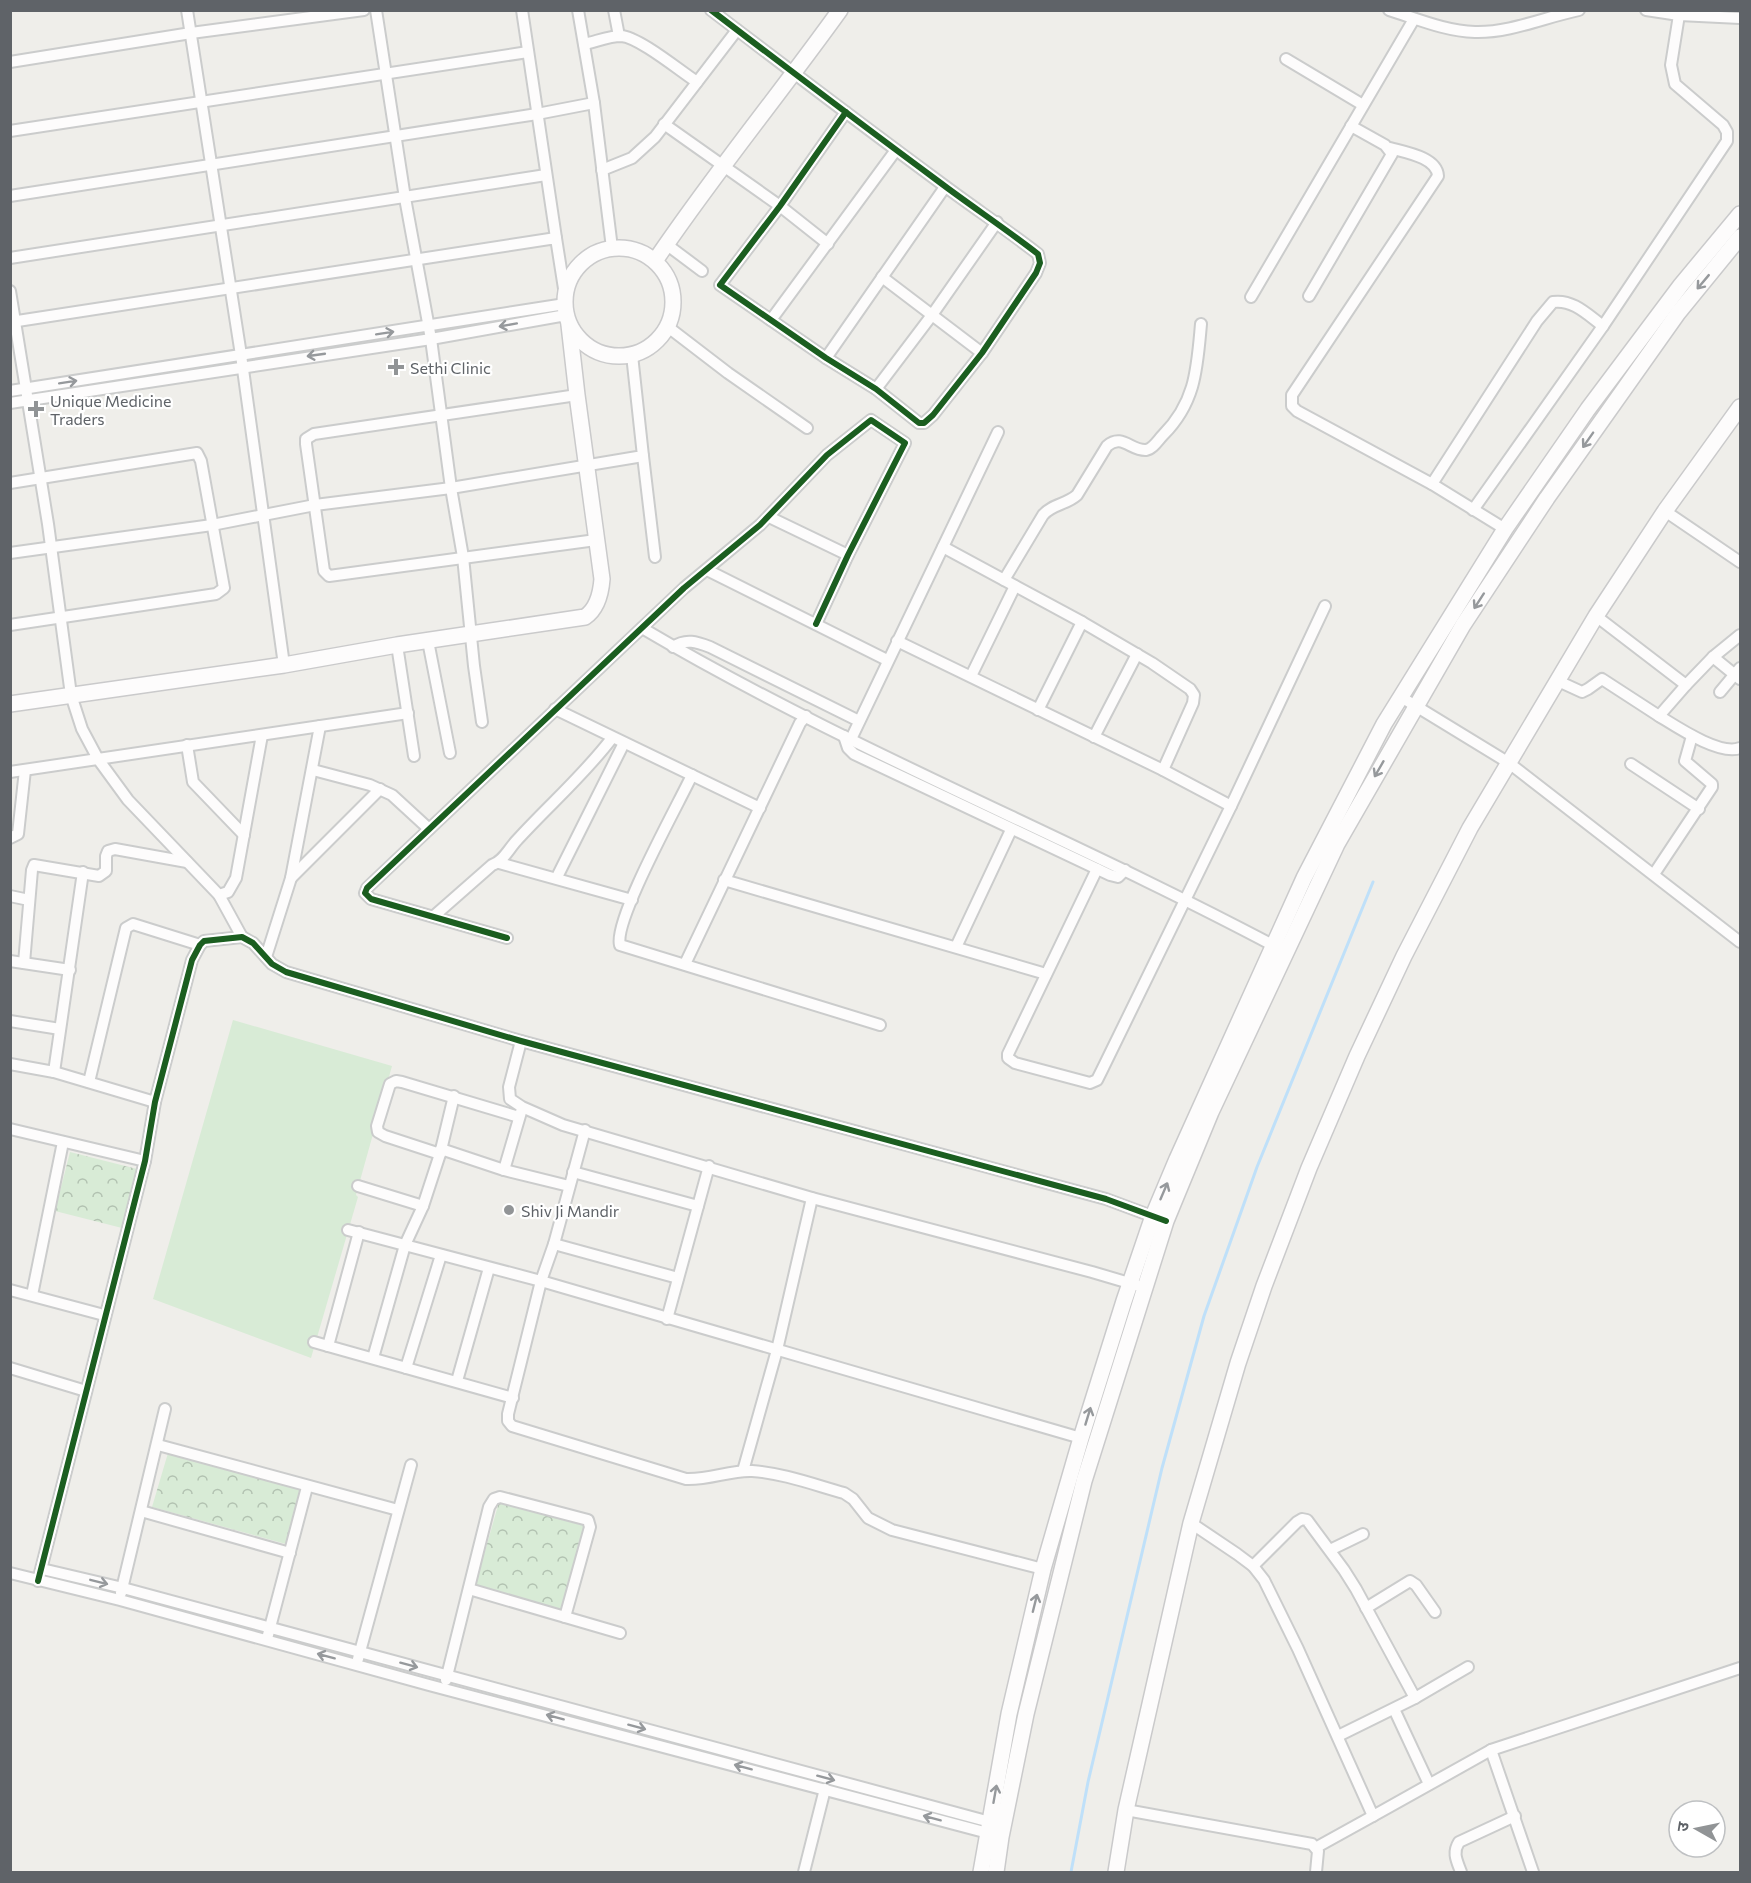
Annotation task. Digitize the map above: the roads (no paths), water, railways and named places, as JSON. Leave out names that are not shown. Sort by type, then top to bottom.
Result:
[{"type":"main road","points":[[655,261],[722,165],[794,74],[840,10]]},
{"type":"main road","points":[[981,1872],[1009,1714],[1043,1569],[1081,1438],[1160,1219],[1279,948],[1304,878],[1384,724],[1505,529],[1588,409],[1681,285],[1740,214]]},
{"type":"main road","points":[[1279,948],[1463,625],[1547,498],[1678,313],[1740,237]]},
{"type":"main road","points":[[10,704],[284,665],[428,640],[585,617],[597,602],[602,579],[576,395],[566,310],[567,286],[573,272],[584,260],[597,252],[612,248],[627,248],[642,252],[655,261],[665,274],[672,290],[673,307],[668,327],[647,348],[632,355],[614,356],[595,351],[580,340],[566,310]]},
{"type":"main road","points":[[1116,1872],[1126,1810],[1191,1523],[1238,1363],[1264,1286],[1309,1168],[1357,1056],[1404,956],[1470,828],[1596,616],[1665,511],[1740,407]]},
{"type":"main road","points":[[996,1872],[1026,1714],[1054,1596],[1137,1286]]},
{"type":"street","points":[[187,10],[221,225],[284,665]]},
{"type":"street","points":[[10,62],[191,33],[364,10]]},
{"type":"street","points":[[376,10],[405,198],[431,339],[451,488],[463,557],[470,634],[483,722]]},
{"type":"street","points":[[522,10],[566,310]]},
{"type":"street","points":[[578,10],[594,103],[612,248]]},
{"type":"street","points":[[614,10],[620,36]]},
{"type":"street","points":[[711,10],[794,74],[846,112],[945,187],[997,222],[1038,254],[1040,263],[1036,273],[982,352],[933,415],[924,423],[919,423],[876,389],[826,358],[720,285],[780,206],[846,112]]},
{"type":"street","points":[[1392,11],[1458,31],[1476,32],[1493,31],[1579,10]]},
{"type":"street","points":[[1646,10],[1679,15],[1740,18]]},
{"type":"street","points":[[1473,510],[1603,326],[1727,141],[1727,132],[1723,125],[1675,84],[1671,66],[1679,15]]},
{"type":"street","points":[[1251,297],[1414,19]]},
{"type":"street","points":[[602,170],[632,158],[655,136],[737,30]]},
{"type":"street","points":[[584,44],[620,36],[628,38],[644,45],[697,82]]},
{"type":"street","points":[[10,131],[528,52]]},
{"type":"street","points":[[1286,59],[1363,105]]},
{"type":"street","points":[[10,196],[537,114],[594,103]]},
{"type":"street","points":[[664,124],[780,206],[828,244]]},
{"type":"street","points":[[1351,126],[1390,148],[1425,160],[1438,170],[1438,176],[1296,389],[1291,400],[1292,406],[1297,411],[1432,484],[1505,529]]},
{"type":"street","points":[[1309,296],[1390,159],[1392,154],[1390,148]]},
{"type":"street","points":[[771,320],[896,150]]},
{"type":"street","points":[[10,258],[546,175]]},
{"type":"street","points":[[826,358],[945,187]]},
{"type":"street","points":[[876,389],[932,315],[997,222]]},
{"type":"street","points":[[13,322],[555,238]]},
{"type":"street","points":[[666,244],[702,272]]},
{"type":"street","points":[[882,277],[982,352]]},
{"type":"street","points":[[10,291],[13,322],[27,394],[51,547],[71,695],[82,729],[98,759],[128,800],[219,895],[242,937]]},
{"type":"street","points":[[1432,484],[1537,321],[1553,302],[1563,300],[1572,304],[1603,326]]},
{"type":"street","points":[[10,391],[27,394],[241,361],[429,326],[566,310]]},
{"type":"street","points":[[241,361],[431,339],[566,310]]},
{"type":"street","points":[[1004,580],[1043,515],[1051,507],[1072,500],[1077,495],[1107,446],[1112,442],[1120,441],[1142,450],[1149,449],[1166,432],[1194,387],[1201,324]]},
{"type":"street","points":[[668,327],[728,373],[807,428]]},
{"type":"street","points":[[632,355],[654,557]]},
{"type":"street","points":[[10,403],[27,394]]},
{"type":"street","points":[[576,395],[309,436],[306,444],[324,571],[328,576],[596,540]]},
{"type":"street","points":[[507,938],[371,899],[365,893],[367,888],[684,588],[769,517],[827,455],[871,420],[905,443],[816,624]]},
{"type":"street","points":[[998,432],[859,721],[847,738],[848,748],[854,754],[1096,869],[1118,877],[1125,870]]},
{"type":"street","points":[[10,483],[197,453],[201,461],[224,588],[221,592],[10,625]]},
{"type":"street","points":[[10,553],[212,525],[315,505],[451,488],[643,456]]},
{"type":"street","points":[[1665,511],[1740,562]]},
{"type":"street","points":[[769,517],[848,555]]},
{"type":"street","points":[[943,547],[1082,622],[1187,686],[1194,695],[1193,703],[1163,770]]},
{"type":"street","points":[[707,570],[887,660]]},
{"type":"street","points":[[971,676],[1015,586]]},
{"type":"street","points":[[1096,869],[1009,1048],[1008,1058],[1015,1063],[1087,1083],[1094,1082],[1102,1070],[1186,900],[1325,606]]},
{"type":"street","points":[[1596,616],[1686,685]]},
{"type":"street","points":[[1038,710],[1082,622]]},
{"type":"street","points":[[642,628],[847,738],[1125,870],[1279,948]]},
{"type":"street","points":[[1659,716],[1713,657],[1740,635]]},
{"type":"street","points":[[428,640],[450,753]]},
{"type":"street","points":[[673,646],[679,642],[689,641],[710,647],[859,721]]},
{"type":"street","points":[[897,641],[1163,770],[1231,806]]},
{"type":"street","points":[[397,645],[414,756]]},
{"type":"street","points":[[1094,737],[1137,654]]},
{"type":"street","points":[[1713,657],[1739,674],[1720,692]]},
{"type":"street","points":[[1558,681],[1582,692],[1602,679],[1692,736],[1725,748],[1736,750],[1740,748]]},
{"type":"street","points":[[1401,697],[1509,763],[1740,942]]},
{"type":"street","points":[[555,709],[760,808]]},
{"type":"street","points":[[10,772],[408,713]]},
{"type":"street","points":[[685,964],[800,723],[806,716]]},
{"type":"street","points":[[266,957],[291,878],[320,726]]},
{"type":"street","points":[[219,895],[228,892],[236,878],[262,735]]},
{"type":"street","points":[[1654,874],[1712,787],[1712,784],[1685,761],[1692,736]]},
{"type":"street","points":[[499,863],[517,840],[592,764],[612,738]]},
{"type":"street","points":[[557,877],[624,743]]},
{"type":"street","points":[[187,745],[193,782],[244,835]]},
{"type":"street","points":[[1631,764],[1699,809]]},
{"type":"street","points":[[10,838],[18,834],[25,770]]},
{"type":"street","points":[[313,770],[380,789],[392,795],[429,829]]},
{"type":"street","points":[[692,775],[632,900],[620,931],[620,945],[880,1025]]},
{"type":"street","points":[[291,878],[380,789]]},
{"type":"street","points":[[956,947],[1011,830]]},
{"type":"street","points":[[24,963],[34,865],[99,876],[106,871],[108,851],[115,849],[187,862]]},
{"type":"street","points":[[434,916],[492,865],[499,863],[557,877],[632,900]]},
{"type":"street","points":[[54,1072],[82,872]]},
{"type":"street","points":[[724,880],[1046,974]]},
{"type":"street","points":[[10,896],[29,900]]},
{"type":"street","points":[[89,1082],[126,928],[133,924],[200,945]]},
{"type":"street","points":[[38,1581],[145,1161],[155,1102],[192,960],[200,945],[210,939],[242,937],[253,943],[272,964],[286,972],[521,1041],[1106,1199],[1160,1219]]},
{"type":"street","points":[[10,962],[70,970]]},
{"type":"street","points":[[10,1021],[60,1029]]},
{"type":"street","points":[[521,1041],[509,1093],[510,1099],[521,1112]]},
{"type":"street","points":[[10,1064],[54,1072],[155,1102]]},
{"type":"street","points":[[569,1186],[385,1136],[378,1132],[377,1126],[388,1087],[393,1082],[402,1082],[521,1112],[812,1198],[1137,1286]]},
{"type":"street","points":[[372,1358],[405,1245],[423,1206],[440,1152],[454,1096]]},
{"type":"street","points":[[504,1170],[521,1112]]},
{"type":"street","points":[[10,1129],[145,1161]]},
{"type":"street","points":[[585,1130],[554,1244],[541,1281],[508,1421],[512,1426],[686,1479],[701,1479],[743,1471],[772,1474],[844,1493],[853,1498],[868,1518],[892,1530],[1043,1569]]},
{"type":"street","points":[[32,1295],[63,1142]]},
{"type":"street","points":[[667,1319],[709,1166]]},
{"type":"street","points":[[573,1172],[698,1206]]},
{"type":"street","points":[[358,1186],[423,1206]]},
{"type":"street","points":[[743,1471],[777,1350],[812,1198]]},
{"type":"street","points":[[328,1346],[354,1231],[541,1281],[1081,1438]]},
{"type":"street","points":[[554,1244],[678,1278]]},
{"type":"street","points":[[406,1368],[441,1255]]},
{"type":"street","points":[[457,1381],[489,1268]]},
{"type":"street","points":[[10,1290],[104,1315]]},
{"type":"street","points":[[314,1342],[513,1398]]},
{"type":"street","points":[[10,1368],[86,1391]]},
{"type":"street","points":[[121,1594],[165,1409]]},
{"type":"street","points":[[158,1445],[398,1510]]},
{"type":"street","points":[[356,1665],[411,1465]]},
{"type":"street","points":[[267,1640],[307,1487]]},
{"type":"street","points":[[444,1688],[489,1507],[494,1499],[500,1497],[586,1518],[590,1522],[565,1617]]},
{"type":"street","points":[[141,1511],[290,1553]]},
{"type":"street","points":[[1253,1566],[1297,1522],[1302,1519],[1311,1523],[1344,1570],[1414,1698]]},
{"type":"street","points":[[1191,1523],[1253,1566],[1271,1593],[1373,1816]]},
{"type":"street","points":[[1330,1550],[1363,1534]]},
{"type":"street","points":[[42,1569],[267,1640],[356,1665],[825,1789],[989,1828]]},
{"type":"street","points":[[10,1573],[38,1581],[121,1594],[270,1628],[989,1828]]},
{"type":"street","points":[[1366,1608],[1410,1581],[1416,1585],[1435,1612]]},
{"type":"street","points":[[469,1589],[620,1633]]},
{"type":"street","points":[[1338,1736],[1394,1709],[1468,1667]]},
{"type":"street","points":[[1317,1847],[1491,1750],[1740,1671]]},
{"type":"street","points":[[1394,1709],[1429,1784]]},
{"type":"street","points":[[1491,1750],[1533,1872]]},
{"type":"street","points":[[804,1872],[825,1789]]},
{"type":"street","points":[[1126,1810],[1311,1844],[1317,1847]]},
{"type":"street","points":[[1461,1872],[1455,1855],[1455,1848],[1459,1842],[1515,1816]]},
{"type":"street","points":[[1316,1872],[1317,1847]]},
{"type":"waterway","points":[[1071,1872],[1088,1782],[1162,1468],[1204,1316],[1257,1167],[1373,882]]},
{"type":"place","name":"Sethi Clinic","points":[[396,367]]},
{"type":"place","name":"Unique Medicine Traders","points":[[36,409]]},
{"type":"place","name":"Shiv Ji Mandir","points":[[509,1210]]}]
